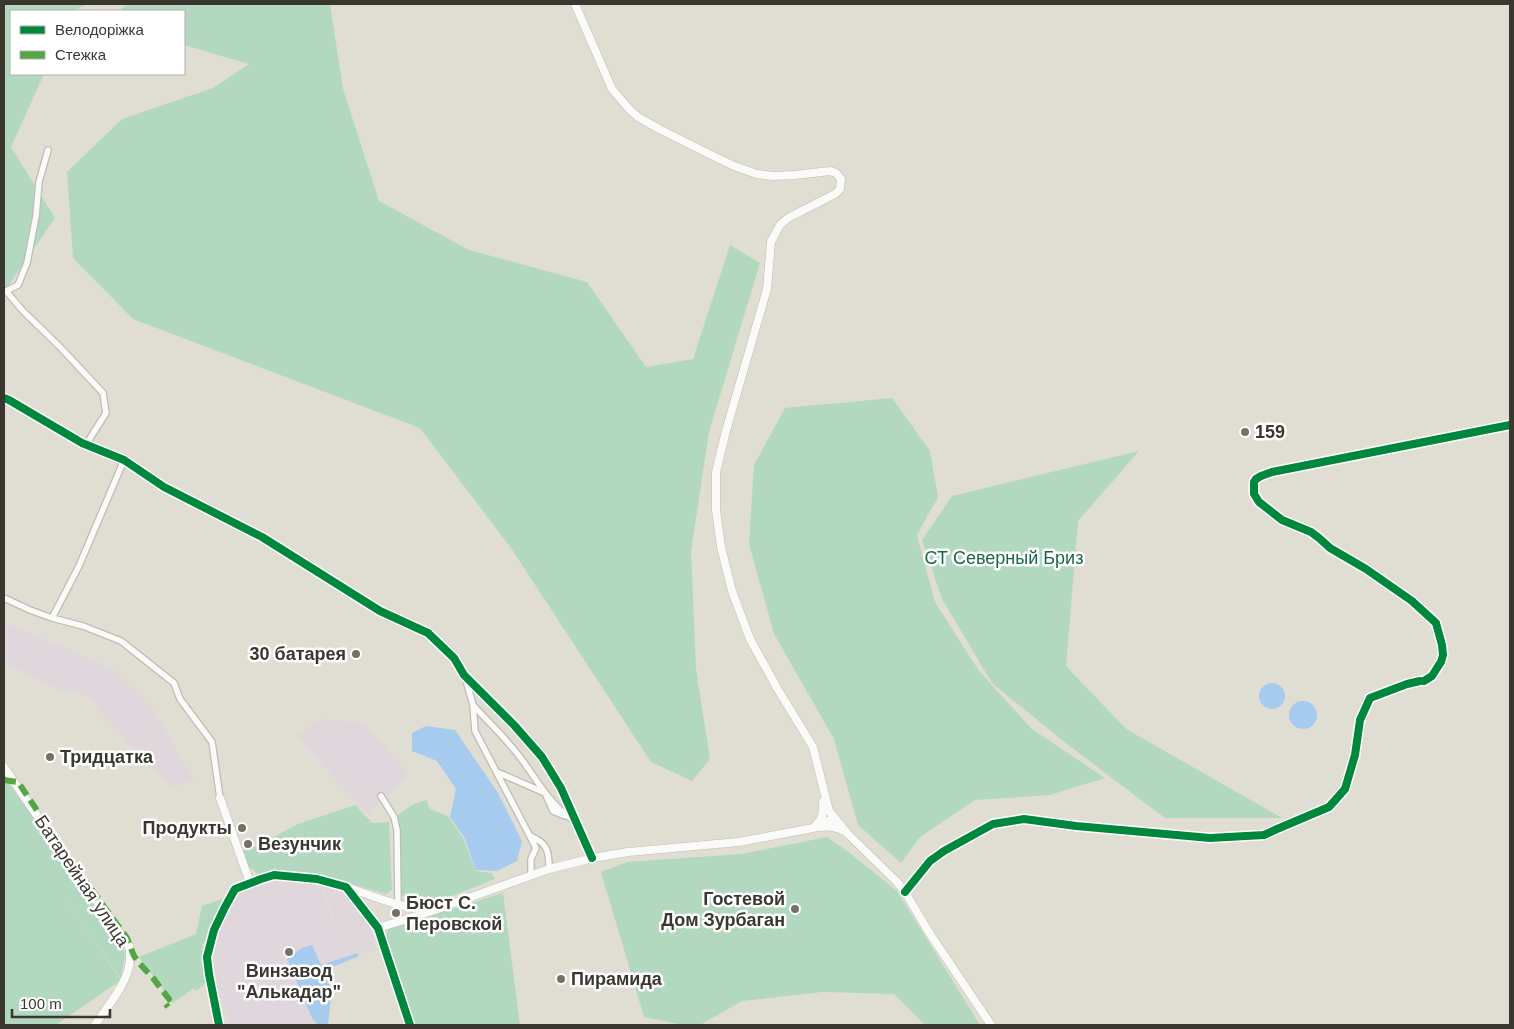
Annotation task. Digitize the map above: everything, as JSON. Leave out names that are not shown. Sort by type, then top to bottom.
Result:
[{"type":"street","points":[[575,4],[612,89],[638,117],[734,166],[757,174],[773,176],[830,171],[836,173],[841,179],[840,189],[835,194],[788,218],[780,225],[771,242],[767,289],[716,472],[715,493],[720,547],[726,572],[750,639],[810,743],[829,811],[848,834],[905,892],[930,934],[990,1025]]},
{"type":"street","points":[[48,150],[39,182],[36,216],[27,263],[18,285],[5,293],[103,393],[106,413],[87,443]]},
{"type":"street","points":[[4,398],[82,443],[124,460],[164,487],[262,537],[380,611],[428,633],[454,658],[464,675],[473,705],[475,731],[536,848],[531,859],[531,876]]},
{"type":"street","points":[[905,892],[930,861],[944,851],[993,824],[1024,819],[1076,826],[1210,838],[1264,835],[1329,807],[1345,789],[1355,755],[1360,720],[1370,698],[1432,676],[1441,662],[1443,655],[1442,645],[1436,622],[1412,601],[1366,568],[1330,548],[1311,532],[1291,525],[1275,514],[1256,498],[1253,489],[1254,482],[1261,476],[1272,472],[1510,425]]},
{"type":"street","points":[[52,618],[79,566],[124,460]]},
{"type":"street","points":[[4,598],[30,610],[83,626],[121,641],[174,684],[181,701],[212,742],[220,798],[250,883]]},
{"type":"street","points":[[464,675],[514,725],[542,757],[561,788],[592,858]]},
{"type":"street","points":[[473,705],[521,758],[545,793],[553,811],[575,822]]},
{"type":"street","name":"Батарейная улица","points":[[4,766],[128,946],[131,955],[127,975],[118,992],[94,1025]]},
{"type":"street","points":[[497,772],[545,793]]},
{"type":"street","points":[[812,828],[823,816],[822,785]]},
{"type":"street","points":[[381,796],[394,817],[397,830],[398,904]]},
{"type":"street","points":[[812,828],[834,818]]},
{"type":"street","points":[[378,928],[435,910],[549,869],[592,858],[628,852],[739,842],[812,828],[837,828],[848,834]]},
{"type":"street","points":[[530,836],[540,840],[549,853],[549,869]]},
{"type":"street","points":[[220,1025],[207,957],[224,907],[235,889],[274,875],[317,880],[346,887],[398,904],[435,910]]},
{"type":"street","points":[[346,887],[378,928],[410,1025]]},
{"type":"shaded area","points":[[4,622],[111,668],[151,706],[194,779],[173,788],[141,757],[88,697],[70,688],[68,694],[4,662]]},
{"type":"shaded area","points":[[321,719],[364,723],[410,776],[367,814],[296,735]]},
{"type":"shaded area","name":"Винзавод \"Алькадар\"","points":[[273,879],[320,884],[341,942],[352,939],[357,952],[321,965],[312,945],[302,948],[287,959],[312,1018],[317,1025],[230,1025],[208,963],[220,926],[232,899]]},
{"type":"shaded area","points":[[322,884],[344,891],[369,924],[377,949],[359,955],[353,938],[342,941]]},
{"type":"green space","points":[[6,4],[87,4],[75,10],[10,10],[10,75],[44,75],[11,147],[55,218],[4,292],[4,7]]},
{"type":"green space","points":[[127,4],[330,4],[343,89],[379,201],[469,250],[587,282],[646,367],[693,359],[730,245],[760,263],[709,432],[691,551],[696,669],[710,759],[692,781],[651,762],[511,548],[420,428],[133,319],[73,258],[67,172],[122,119],[213,88],[249,64],[185,45],[185,10],[120,10]]},
{"type":"green space","points":[[892,398],[930,451],[938,497],[917,535],[935,602],[979,671],[1032,729],[1105,778],[1050,795],[975,800],[920,837],[901,863],[858,825],[834,739],[774,634],[749,544],[754,465],[785,408]]},
{"type":"green space","name":"СТ Северный Бриз","points":[[1139,451],[1078,521],[1066,666],[1126,729],[1282,818],[1165,818],[1063,741],[992,683],[942,599],[922,540],[952,496]]},
{"type":"green space","points":[[4,777],[122,940],[125,954],[121,979],[59,890],[121,980],[56,1025],[4,1025]]},
{"type":"green space","points":[[426,800],[430,809],[448,816],[463,838],[476,871],[491,873],[495,879],[432,904],[400,895],[398,815],[412,805]]},
{"type":"green space","points":[[355,805],[372,823],[389,822],[392,890],[386,894],[339,880],[306,873],[290,871],[259,875],[246,864],[242,851],[257,846],[298,824]]},
{"type":"green space","points":[[827,837],[897,891],[980,1025],[925,1025],[894,994],[822,992],[742,1001],[700,1025],[684,1025],[644,1017],[601,872],[627,862],[742,854]]},
{"type":"green space","points":[[503,893],[520,1025],[414,1025],[385,940],[388,929]]},
{"type":"green space","points":[[225,898],[203,945],[201,962],[206,983],[196,991],[194,988],[173,1003],[139,957],[196,934],[202,906]]},
{"type":"water","points":[[1272,683],[1282,686],[1285,696],[1282,706],[1272,709],[1262,706],[1259,696],[1262,686]]},
{"type":"water","points":[[1303,701],[1313,705],[1317,715],[1313,725],[1303,729],[1293,725],[1289,715],[1293,705]]},
{"type":"water","points":[[426,726],[455,730],[498,793],[522,841],[517,861],[497,871],[476,870],[464,837],[450,817],[456,789],[437,761],[412,751],[412,733]]},
{"type":"water","points":[[312,945],[321,965],[357,953],[359,956],[330,968],[328,976],[331,997],[328,1025],[318,1025],[312,1018],[287,959],[302,948]]},
{"type":"marked path","points":[[4,780],[18,782],[75,867],[127,938],[134,956],[169,999],[164,1002],[168,1007]]},
{"type":"cycle path","points":[[4,398],[82,443],[124,460],[164,487],[262,537],[380,611],[428,633],[454,658],[464,675],[514,725],[542,757],[561,788],[592,858]]},
{"type":"cycle path","points":[[1424,681],[1432,676],[1443,655],[1436,623],[1412,601],[1366,569],[1330,548],[1311,532],[1282,520],[1259,502],[1254,494],[1254,482],[1261,476],[1272,472],[1510,425]]},
{"type":"cycle path","points":[[905,892],[930,861],[944,851],[993,824],[1024,819],[1076,826],[1210,838],[1264,835],[1329,807],[1345,789],[1355,755],[1360,720],[1370,698],[1420,681]]},
{"type":"cycle path","points":[[219,1025],[207,957],[214,930],[235,889],[274,875],[317,879],[346,887],[378,928],[410,1025]]},
{"type":"place","name":"159","points":[[1245,432]]},
{"type":"place","name":"30 батарея","points":[[356,654]]},
{"type":"place","name":"Тридцатка","points":[[50,757]]},
{"type":"place","name":"Продукты","points":[[242,828]]},
{"type":"place","name":"Везунчик","points":[[248,844]]},
{"type":"place","name":"Гостевой Дом Зурбаган","points":[[795,909]]},
{"type":"place","name":"Бюст С. Перовской","points":[[396,913]]},
{"type":"place","name":"Винзавод \"Алькадар\"","points":[[289,952]]},
{"type":"place","name":"Пирамида","points":[[561,979]]}]
